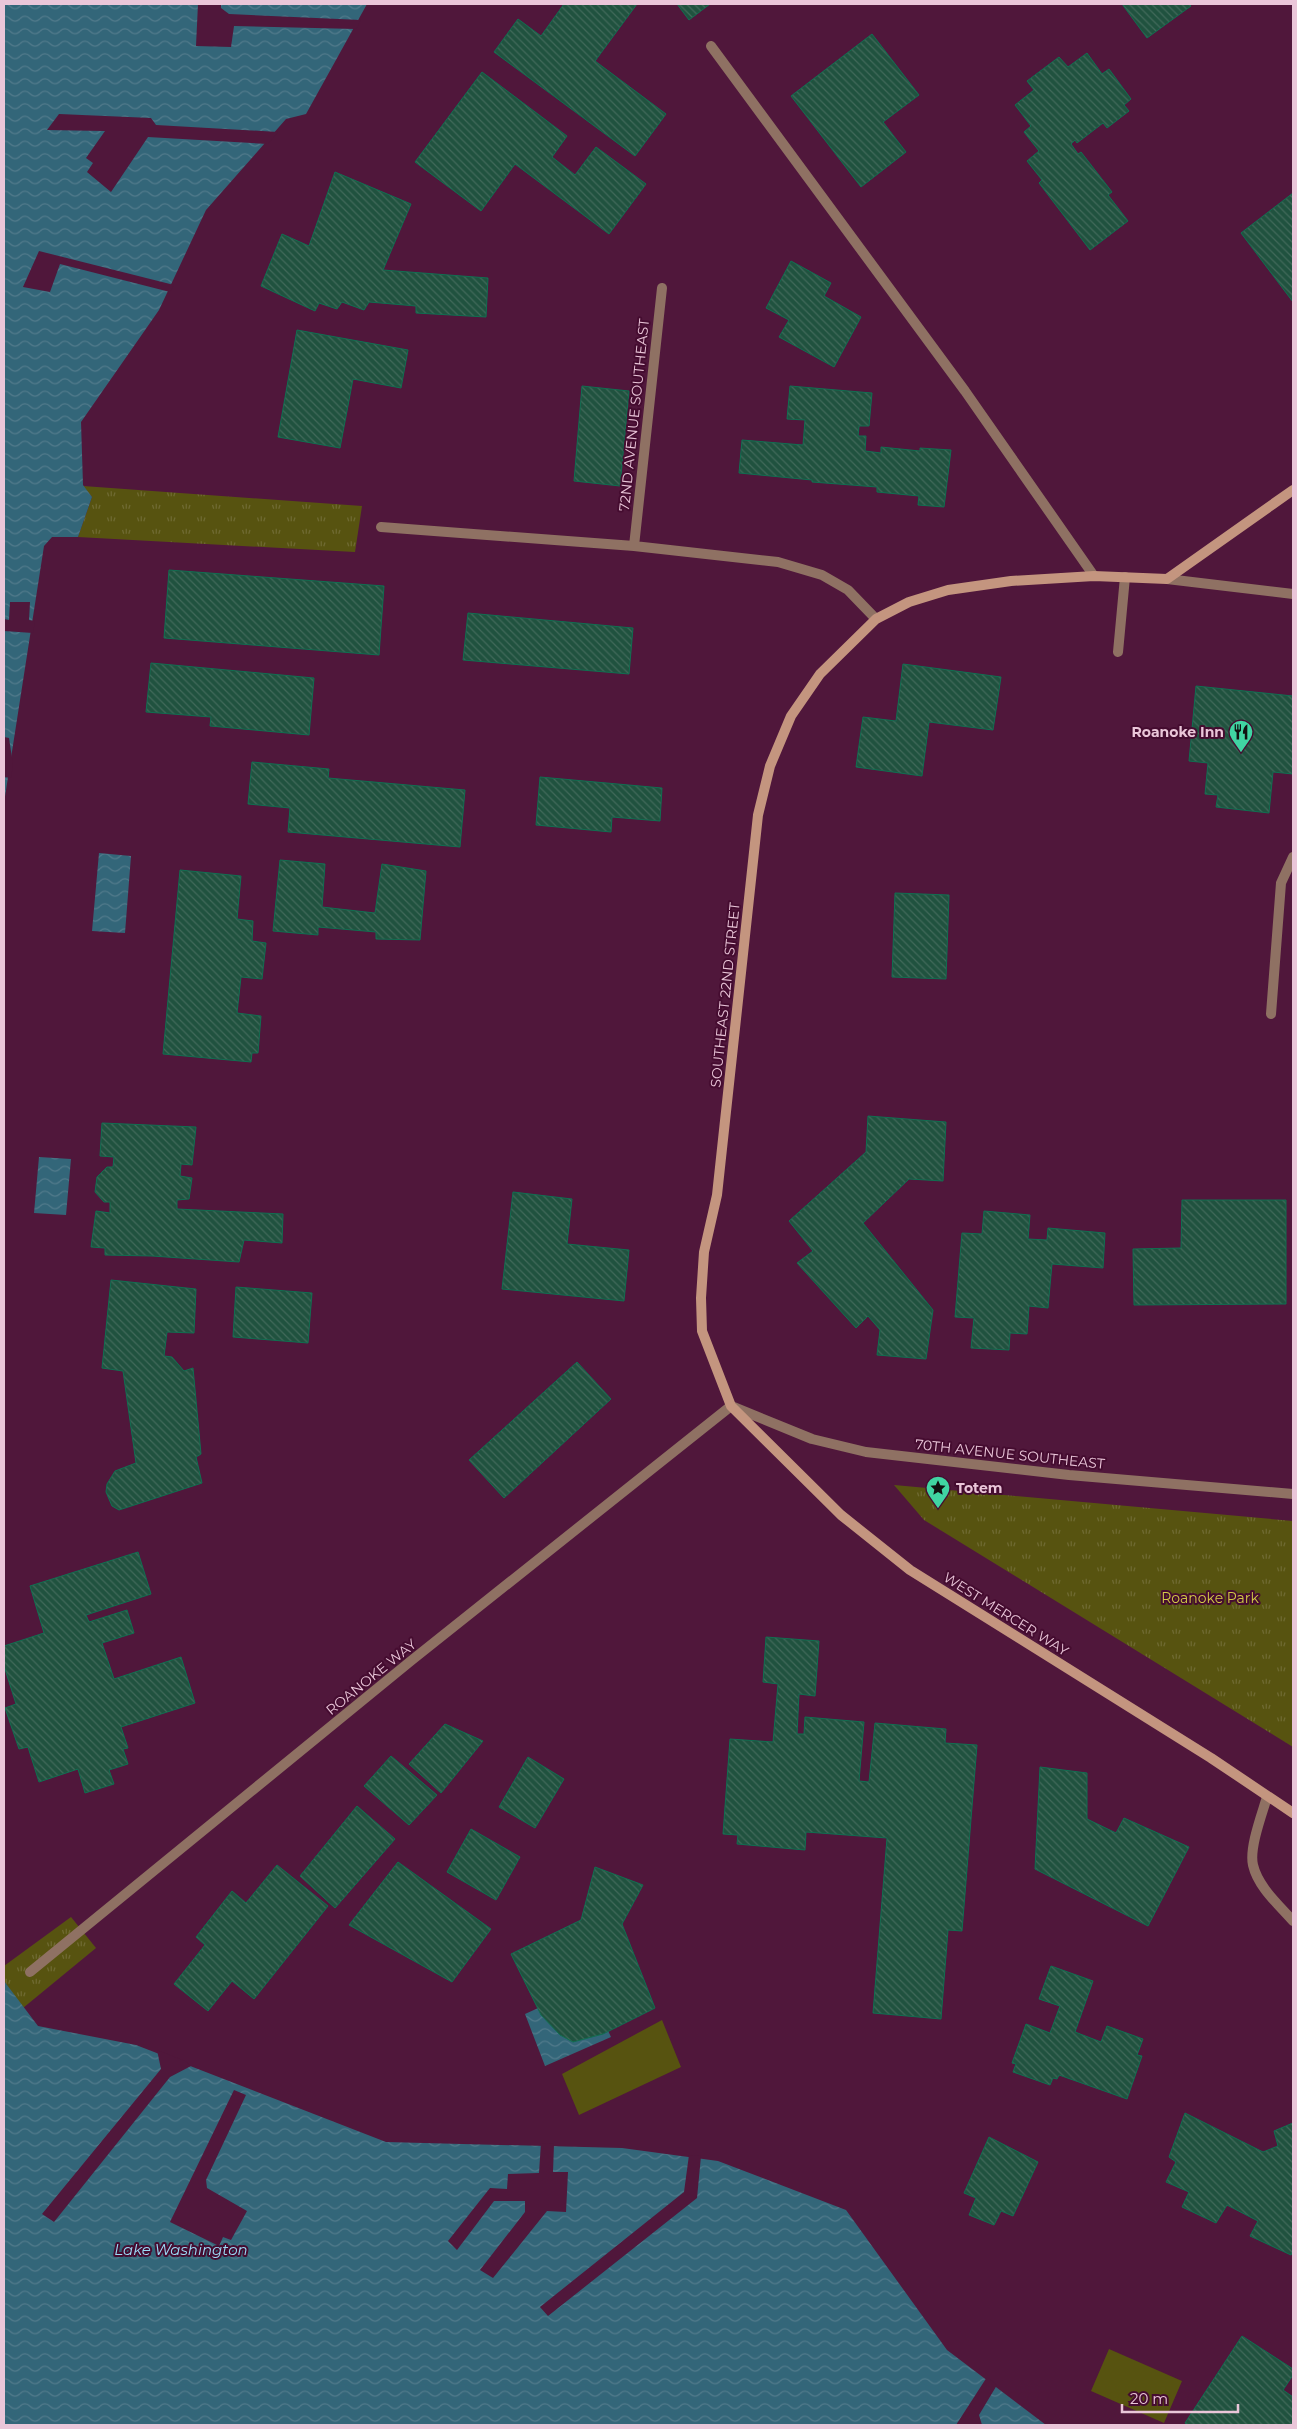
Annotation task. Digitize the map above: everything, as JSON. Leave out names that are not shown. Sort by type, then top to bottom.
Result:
[{"type":"street","points":[[711,46],[960,384],[1094,576]]},
{"type":"street","name":"72ND AVENUE SOUTHEAST","points":[[634,546],[662,288]]},
{"type":"street","points":[[1167,579],[1293,490]]},
{"type":"street","points":[[381,527],[634,546],[778,562],[822,575],[848,590],[876,619],[909,602],[948,590],[1011,581],[1094,576],[1167,579],[1293,594]]},
{"type":"street","points":[[1118,652],[1125,577]]},
{"type":"street","name":"SOUTHEAST 22ND STREET","points":[[731,1406],[702,1331],[701,1298],[704,1252],[717,1195],[758,815],[770,766],[791,716],[820,674],[876,619]]},
{"type":"street","points":[[1271,1014],[1281,883],[1293,857]]},
{"type":"street","name":"70TH AVENUE SOUTHEAST","points":[[731,1406],[812,1439],[866,1452],[1069,1475],[1293,1494]]},
{"type":"street","name":"WEST MERCER WAY","points":[[731,1406],[841,1515],[910,1570],[1211,1758],[1293,1813]]},
{"type":"street","name":"ROANOKE WAY","points":[[30,1972],[412,1660],[731,1406]]},
{"type":"street","points":[[1267,1797],[1257,1828],[1253,1864],[1264,1889],[1293,1921]]},
{"type":"green space","points":[[83,486],[362,506],[355,552],[78,537],[92,497]]},
{"type":"green space","name":"Roanoke Park","points":[[894,1485],[1293,1521],[1293,1747],[924,1520]]},
{"type":"green space","points":[[71,1917],[96,1948],[23,2008],[4,1981],[4,1966]]},
{"type":"green space","points":[[662,2020],[681,2067],[579,2115],[562,2074]]},
{"type":"green space","points":[[1109,2349],[1182,2381],[1164,2423],[1091,2391]]},
{"type":"water","points":[[4,4],[367,4],[306,114],[286,119],[206,210],[159,310],[81,422],[83,485],[92,497],[78,537],[52,537],[44,546],[4,803]]},
{"type":"water","points":[[99,853],[131,856],[125,933],[92,931]]},
{"type":"water","points":[[39,1157],[71,1159],[66,1215],[34,1213]]},
{"type":"water","name":"Lake Washington","points":[[4,1981],[38,2026],[136,2045],[386,2142],[622,2148],[718,2161],[846,2210],[947,2350],[1046,2425],[4,2425]]},
{"type":"water","points":[[587,1986],[611,2037],[545,2066],[525,2014]]},
{"type":"pier","points":[[198,4],[221,4],[221,8],[229,14],[361,20],[356,29],[234,26],[231,47],[196,46]]},
{"type":"pier","points":[[59,114],[151,118],[156,125],[278,132],[268,144],[148,137],[111,192],[87,172],[93,163],[86,158],[105,131],[47,130]]},
{"type":"pier","points":[[39,251],[174,285],[170,292],[60,264],[50,292],[23,287]]},
{"type":"pier","points":[[10,602],[30,602],[29,620],[35,621],[33,633],[4,631],[4,619],[9,620]]},
{"type":"pier","points":[[4,737],[9,738],[13,765],[11,778],[4,777]]},
{"type":"pier","points":[[157,2050],[185,2061],[191,2066],[170,2077],[54,2222],[42,2214],[161,2069]]},
{"type":"pier","points":[[234,2090],[246,2095],[206,2180],[207,2188],[247,2211],[231,2240],[223,2237],[219,2246],[170,2222]]},
{"type":"pier","points":[[541,2143],[554,2144],[553,2172],[568,2172],[566,2212],[547,2211],[493,2278],[480,2270],[525,2212],[525,2201],[494,2201],[457,2250],[448,2241],[490,2188],[507,2189],[508,2174],[539,2173]]},
{"type":"pier","points":[[689,2155],[701,2156],[697,2198],[548,2316],[540,2307],[684,2192]]},
{"type":"pier","points":[[987,2377],[997,2385],[979,2415],[982,2425],[956,2425]]},
{"type":"building","points":[[564,4],[637,4],[595,61],[666,114],[635,156],[494,52],[518,19],[541,36]]},
{"type":"building","points":[[677,4],[710,4],[689,20]]},
{"type":"building","points":[[1122,4],[1189,4],[1191,6],[1147,38]]},
{"type":"building","points":[[872,34],[919,95],[883,122],[906,152],[861,187],[791,96]]},
{"type":"building","points":[[1087,53],[1102,74],[1109,69],[1131,99],[1124,105],[1129,111],[1107,128],[1103,123],[1077,143],[1075,140],[1071,144],[1078,154],[1081,152],[1112,192],[1108,195],[1128,221],[1090,250],[1039,183],[1042,180],[1027,161],[1039,151],[1024,132],[1031,126],[1015,105],[1034,90],[1027,81],[1059,57],[1068,67]]},
{"type":"building","points":[[482,72],[567,136],[552,157],[575,175],[596,147],[646,184],[609,234],[515,164],[481,211],[415,162]]},
{"type":"building","points":[[335,172],[411,204],[383,270],[488,278],[486,317],[416,313],[416,306],[369,302],[364,310],[342,302],[337,309],[319,303],[315,311],[261,286],[282,234],[309,246]]},
{"type":"building","points":[[1293,193],[1293,302],[1241,233]]},
{"type":"building","points":[[791,261],[831,283],[824,296],[861,317],[834,367],[779,337],[789,320],[766,308]]},
{"type":"building","points":[[297,330],[408,350],[401,388],[353,379],[340,448],[278,437]]},
{"type":"building","points":[[582,386],[629,391],[620,486],[574,481]]},
{"type":"building","points":[[790,386],[872,393],[869,426],[859,426],[858,436],[866,436],[865,451],[881,453],[881,447],[920,451],[920,448],[951,450],[944,507],[918,505],[919,496],[877,492],[877,487],[812,482],[812,480],[739,473],[742,440],[803,445],[805,420],[787,419]]},
{"type":"building","points":[[169,570],[384,586],[379,655],[164,638]]},
{"type":"building","points":[[468,613],[633,628],[629,674],[463,660]]},
{"type":"building","points":[[151,663],[314,678],[309,735],[210,726],[211,717],[146,712]]},
{"type":"building","points":[[903,664],[1001,677],[993,730],[929,722],[922,776],[856,767],[863,717],[896,721]]},
{"type":"building","name":"Roanoke Inn","points":[[1196,686],[1293,696],[1293,774],[1273,772],[1269,813],[1216,807],[1218,795],[1205,794],[1208,763],[1189,761]]},
{"type":"building","points":[[252,762],[329,769],[328,778],[465,790],[460,847],[288,832],[290,808],[248,804]]},
{"type":"building","points":[[540,777],[662,788],[660,821],[612,817],[611,832],[536,825]]},
{"type":"building","points":[[280,860],[325,864],[322,907],[375,913],[382,864],[426,871],[420,940],[376,939],[376,932],[318,927],[318,935],[273,931]]},
{"type":"building","points":[[180,870],[241,876],[237,919],[253,921],[252,941],[266,943],[262,979],[241,977],[237,1013],[261,1016],[258,1053],[252,1053],[251,1062],[163,1054]]},
{"type":"building","points":[[895,893],[949,895],[946,979],[892,977]]},
{"type":"building","points":[[868,1116],[946,1122],[943,1181],[909,1179],[863,1223],[933,1310],[926,1359],[877,1355],[880,1330],[868,1316],[856,1328],[797,1263],[813,1251],[789,1221],[866,1152]]},
{"type":"building","points":[[102,1123],[196,1127],[192,1165],[181,1164],[180,1176],[192,1178],[189,1199],[177,1200],[177,1209],[283,1214],[282,1243],[244,1240],[239,1262],[105,1255],[105,1248],[91,1247],[96,1211],[110,1213],[110,1202],[104,1202],[95,1192],[97,1177],[107,1167],[113,1167],[114,1157],[100,1156]]},
{"type":"building","points":[[513,1192],[572,1199],[567,1244],[629,1250],[624,1301],[502,1289]]},
{"type":"building","points":[[1182,1200],[1286,1200],[1286,1304],[1134,1305],[1133,1249],[1181,1248]]},
{"type":"building","points":[[984,1211],[1030,1215],[1028,1239],[1047,1240],[1048,1228],[1105,1233],[1103,1268],[1052,1264],[1048,1308],[1029,1306],[1027,1334],[1010,1333],[1009,1350],[971,1348],[974,1318],[955,1317],[962,1233],[982,1234]]},
{"type":"building","points":[[111,1280],[196,1289],[194,1333],[167,1332],[164,1356],[172,1357],[184,1371],[193,1368],[201,1454],[196,1457],[202,1483],[119,1510],[112,1506],[106,1492],[107,1484],[115,1471],[136,1463],[123,1371],[102,1368]]},
{"type":"building","points":[[236,1287],[312,1293],[308,1343],[233,1337]]},
{"type":"building","points":[[577,1362],[611,1399],[504,1498],[469,1460]]},
{"type":"building","points":[[138,1552],[151,1594],[86,1615],[89,1622],[127,1610],[134,1633],[102,1643],[114,1679],[181,1657],[195,1703],[121,1727],[128,1748],[123,1749],[128,1764],[109,1770],[114,1784],[85,1793],[78,1769],[39,1782],[28,1747],[19,1749],[5,1708],[16,1704],[4,1666],[4,1646],[44,1633],[30,1586]]},
{"type":"building","points":[[766,1637],[819,1641],[815,1696],[799,1694],[797,1734],[804,1734],[805,1717],[864,1722],[859,1781],[869,1782],[875,1723],[946,1729],[945,1743],[977,1745],[962,1931],[948,1930],[941,2019],[873,2013],[887,1838],[806,1832],[805,1850],[737,1844],[738,1835],[723,1834],[730,1739],[773,1742],[778,1684],[763,1682]]},
{"type":"building","points":[[445,1724],[483,1741],[441,1793],[409,1764]]},
{"type":"building","points":[[391,1756],[437,1795],[409,1825],[364,1786]]},
{"type":"building","points":[[528,1757],[564,1779],[535,1828],[499,1807]]},
{"type":"building","points":[[1040,1767],[1087,1773],[1087,1819],[1116,1833],[1124,1818],[1189,1847],[1148,1926],[1035,1869]]},
{"type":"building","points":[[357,1806],[395,1839],[335,1908],[300,1876]]},
{"type":"building","points":[[471,1829],[520,1857],[496,1900],[447,1872]]},
{"type":"building","points":[[398,1862],[491,1929],[452,1982],[349,1925]]},
{"type":"building","points":[[277,1865],[328,1906],[254,1999],[232,1981],[208,2011],[174,1984],[205,1945],[196,1937],[232,1891],[246,1903]]},
{"type":"building","points":[[595,1867],[643,1885],[622,1924],[655,2008],[603,2034],[573,2042],[560,2035],[541,2015],[511,1954],[581,1920]]},
{"type":"building","points":[[1051,1966],[1093,1981],[1075,2032],[1101,2042],[1107,2026],[1143,2039],[1137,2055],[1142,2056],[1127,2099],[1059,2075],[1057,2079],[1053,2078],[1050,2085],[1013,2072],[1016,2064],[1012,2063],[1026,2024],[1050,2033],[1060,2006],[1039,1999]]},
{"type":"building","points":[[1185,2113],[1263,2152],[1278,2146],[1274,2131],[1293,2123],[1293,2250],[1291,2255],[1250,2236],[1258,2221],[1227,2205],[1216,2223],[1182,2207],[1189,2192],[1166,2182],[1176,2162],[1169,2157]]},
{"type":"building","points":[[989,2137],[1038,2162],[1013,2216],[1001,2211],[994,2225],[969,2215],[976,2198],[964,2193]]},
{"type":"building","points":[[1242,2336],[1293,2369],[1293,2375],[1283,2390],[1293,2397],[1293,2425],[1188,2425],[1185,2423]]},
{"type":"place","name":"Roanoke Inn","points":[[1241,753]]},
{"type":"place","name":"Totem","points":[[938,1509]]}]
